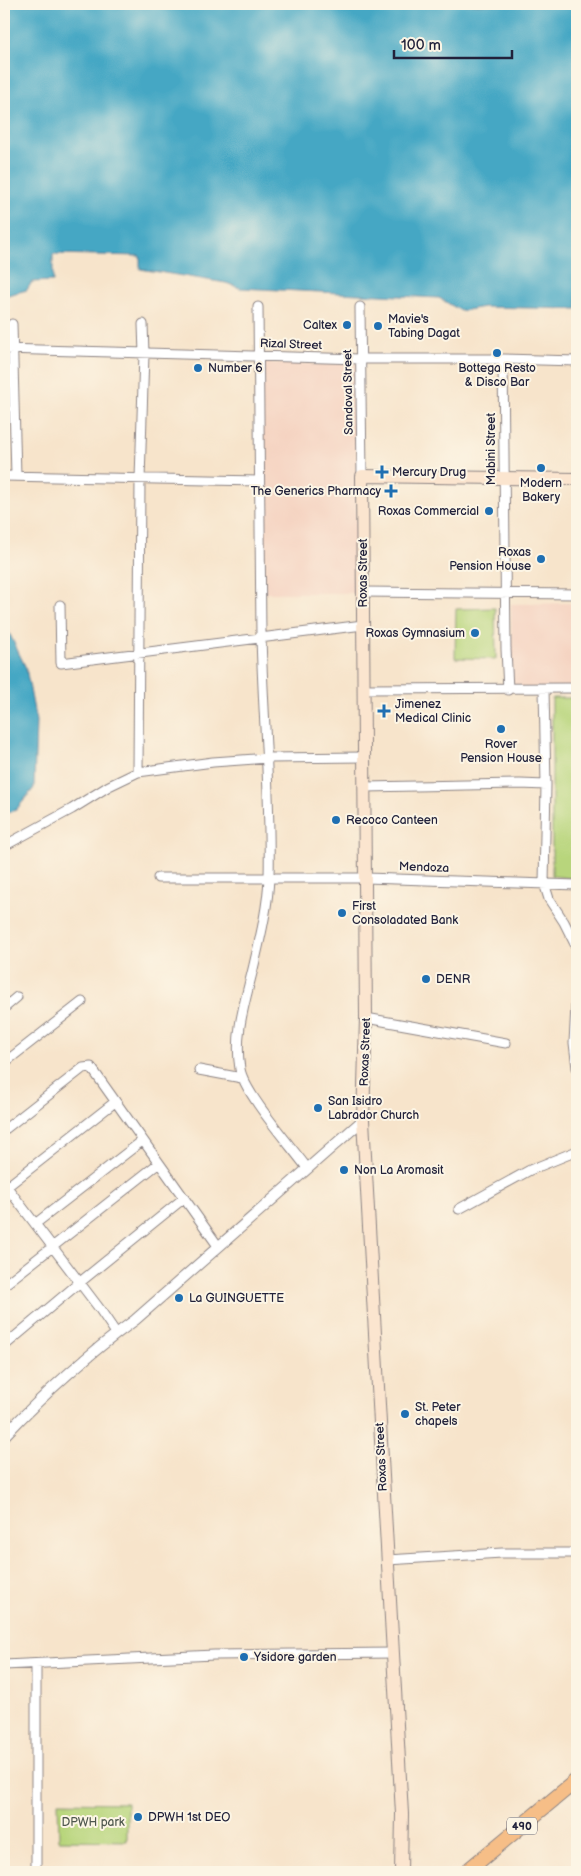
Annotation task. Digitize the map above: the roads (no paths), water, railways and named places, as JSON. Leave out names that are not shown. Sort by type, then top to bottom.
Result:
[{"type":"main road","points":[[362,476],[577,479]]},
{"type":"main road","name":"Roxas Street","points":[[362,476],[366,787],[366,1018],[363,1120],[386,1560],[402,1814],[400,1872]]},
{"type":"main road","name":"490","points":[[475,1870],[577,1780]]},
{"type":"street","name":"Sandoval Street","points":[[360,306],[362,476]]},
{"type":"street","points":[[258,307],[262,639],[268,758],[269,879],[253,970],[243,1005],[238,1044],[242,1078],[258,1103],[307,1168]]},
{"type":"street","points":[[12,324],[8,349],[16,476]]},
{"type":"street","points":[[138,772],[140,479],[144,354],[142,324]]},
{"type":"street","name":"Rizal Street","points":[[8,349],[360,359],[577,361]]},
{"type":"street","name":"Mabini Street","points":[[503,359],[505,594],[508,690]]},
{"type":"street","points":[[4,476],[259,481]]},
{"type":"street","points":[[363,592],[577,594]]},
{"type":"street","points":[[60,605],[61,664],[364,625]]},
{"type":"street","points":[[365,689],[508,690],[577,688]]},
{"type":"street","points":[[544,689],[546,785],[544,883],[549,899],[564,922],[577,948]]},
{"type":"street","points":[[4,846],[72,809],[109,786],[138,772],[213,762],[268,758],[365,757]]},
{"type":"street","points":[[366,787],[546,785]]},
{"type":"street","name":"Mendoza","points":[[158,878],[366,878],[577,885]]},
{"type":"street","points":[[576,1063],[574,1043],[577,987]]},
{"type":"street","points":[[4,1008],[17,997]]},
{"type":"street","points":[[4,1063],[82,1002]]},
{"type":"street","points":[[366,1018],[506,1044]]},
{"type":"street","points":[[4,1130],[86,1067],[92,1067],[218,1246]]},
{"type":"street","points":[[199,1070],[242,1078]]},
{"type":"street","points":[[116,1102],[5,1186],[79,1282],[116,1334]]},
{"type":"street","points":[[4,1436],[64,1378],[135,1320],[363,1120]]},
{"type":"street","points":[[35,1224],[142,1140]]},
{"type":"street","points":[[458,1210],[530,1170],[577,1150]]},
{"type":"street","points":[[4,1285],[159,1163]]},
{"type":"street","points":[[4,1346],[79,1282],[184,1198]]},
{"type":"street","points":[[4,1416],[12,1427]]},
{"type":"street","points":[[386,1560],[502,1553],[577,1553]]},
{"type":"street","points":[[4,1664],[214,1655],[393,1653]]},
{"type":"street","points":[[36,1664],[36,1872]]},
{"type":"water","points":[[4,4],[577,4],[577,309],[484,307],[461,311],[439,298],[240,288],[226,283],[140,269],[140,256],[53,254],[53,281],[32,282],[27,290],[4,296]]},
{"type":"water","points":[[4,622],[26,668],[36,721],[34,788],[16,810],[4,814]]},
{"type":"place","name":"Caltex","points":[[347,325]]},
{"type":"place","name":"Mavie's Tabing Dagat","points":[[378,326]]},
{"type":"place","name":"Bottega Resto & Disco Bar","points":[[497,353]]},
{"type":"place","name":"Number 6","points":[[198,368]]},
{"type":"place","name":"Modern Bakery","points":[[541,468]]},
{"type":"place","name":"Mercury Drug","points":[[382,472]]},
{"type":"place","name":"The Generics Pharmacy","points":[[391,491]]},
{"type":"place","name":"Roxas Commercial","points":[[489,511]]},
{"type":"place","name":"Roxas Pension House","points":[[541,559]]},
{"type":"place","name":"Roxas Gymnasium","points":[[475,633]]},
{"type":"place","name":"Jimenez Medical Clinic","points":[[384,711]]},
{"type":"place","name":"Rover Pension House","points":[[501,729]]},
{"type":"place","name":"Recoco Canteen","points":[[336,820]]},
{"type":"place","name":"First Consoladated Bank","points":[[342,913]]},
{"type":"place","name":"DENR","points":[[426,979]]},
{"type":"place","name":"San Isidro Labrador Church","points":[[318,1108]]},
{"type":"place","name":"Non La Aromasit","points":[[344,1170]]},
{"type":"place","name":"La GUINGUETTE","points":[[179,1298]]},
{"type":"place","name":"St. Peter chapels","points":[[405,1414]]},
{"type":"place","name":"Ysidore garden","points":[[244,1657]]},
{"type":"place","name":"DPWH 1st DEO","points":[[138,1817]]},
{"type":"park label","name":"DPWH park","points":[[93,1822]]}]
